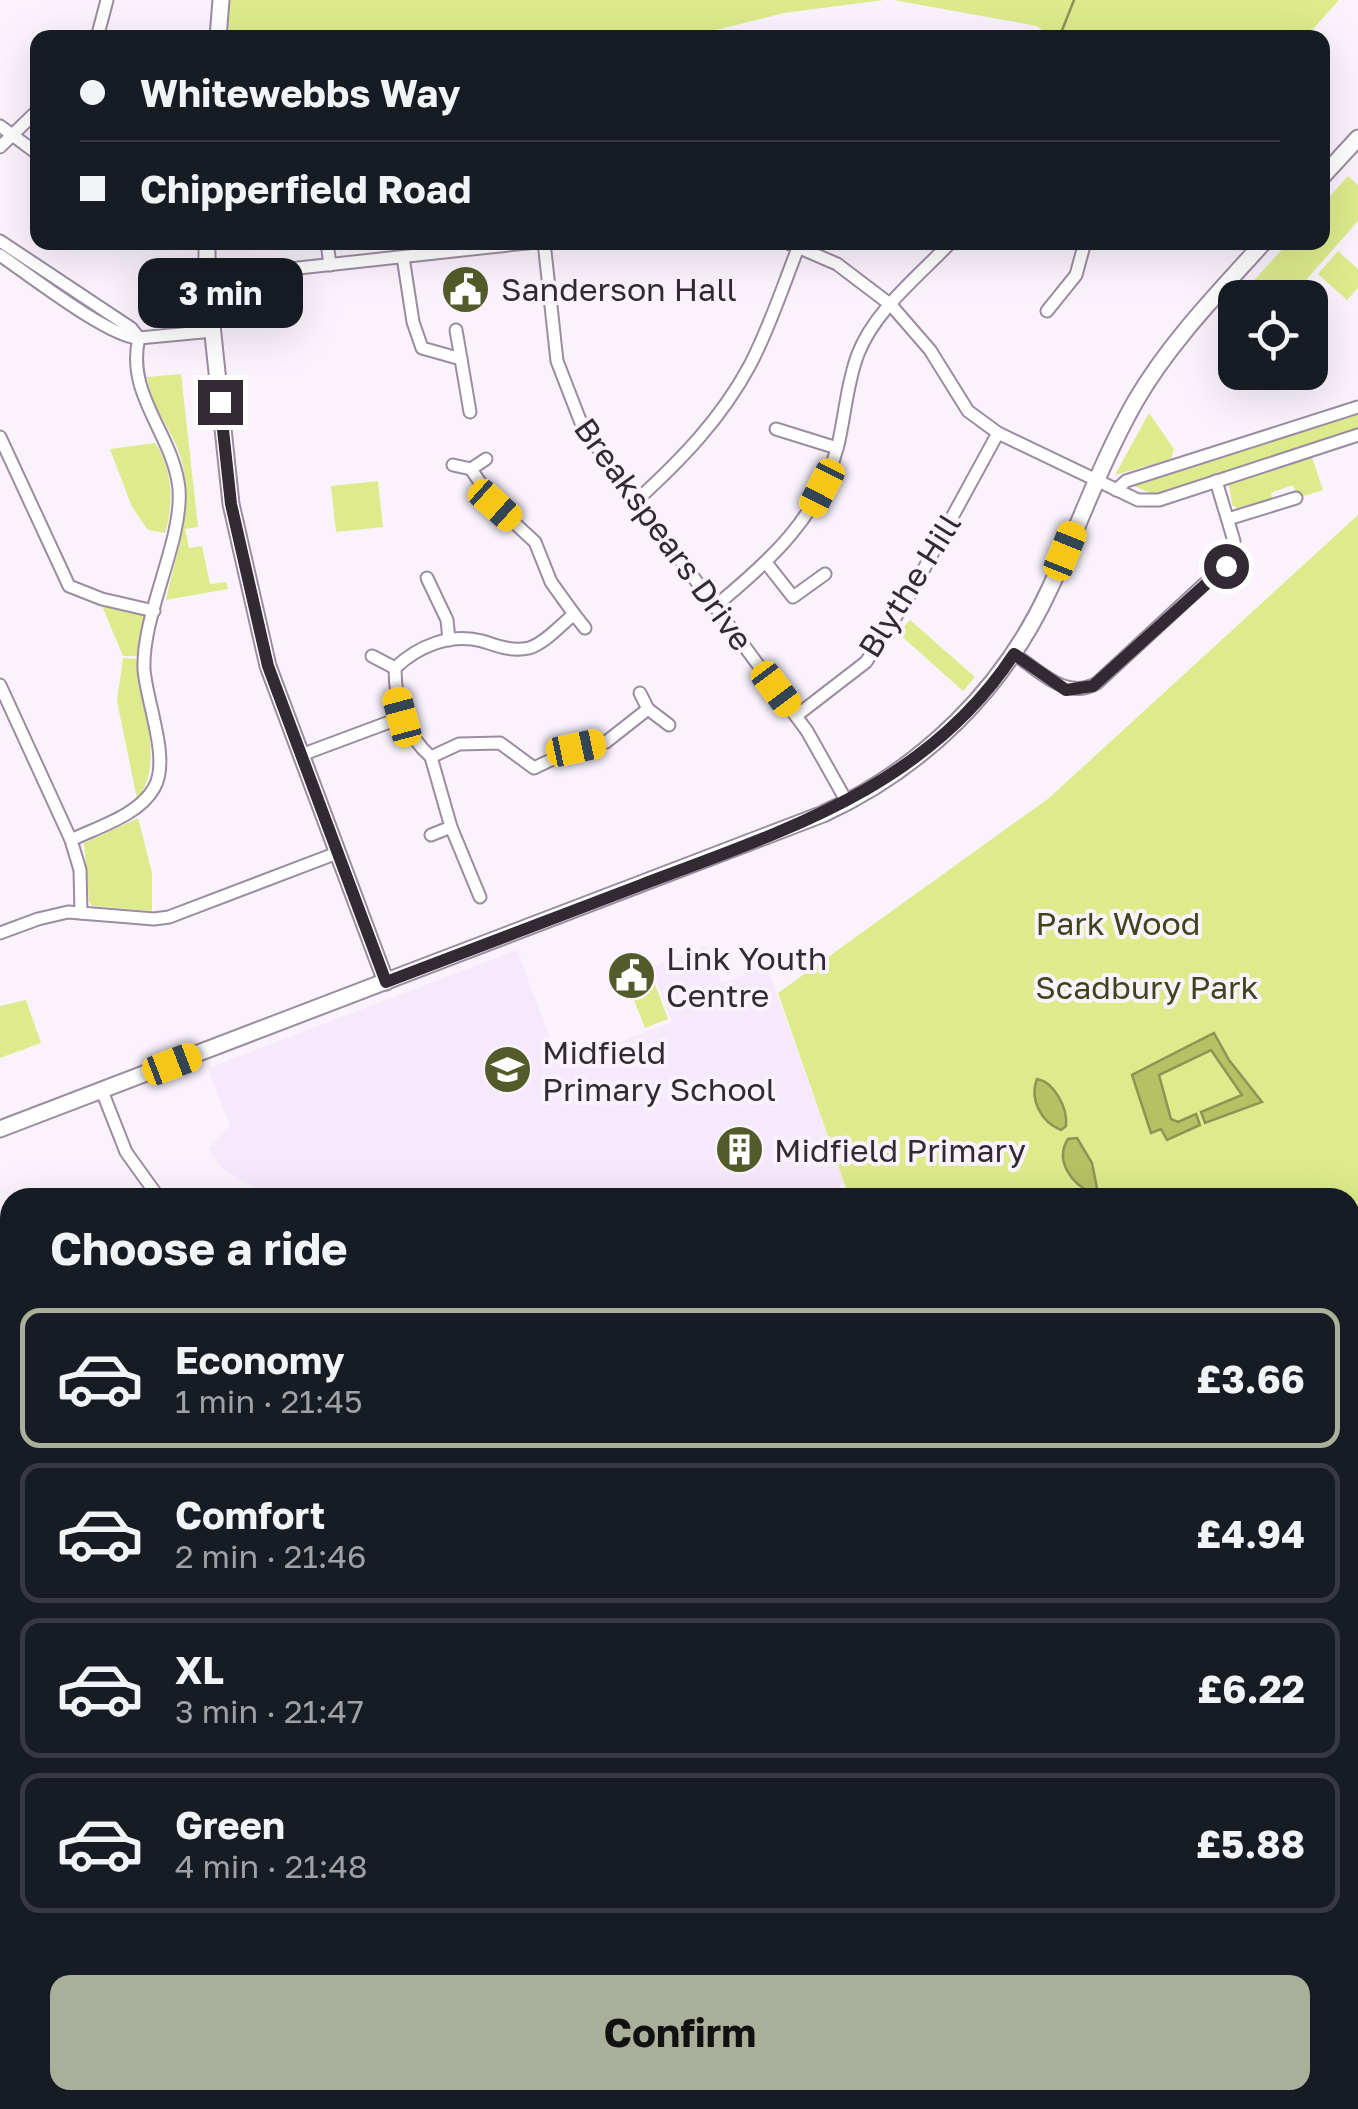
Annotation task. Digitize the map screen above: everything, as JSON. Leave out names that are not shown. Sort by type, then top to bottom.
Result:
[{"type":"street","points":[[99,30],[107,0]]},
{"type":"street","points":[[219,30],[221,0]]},
{"type":"street","points":[[0,147],[5,130],[30,115]]},
{"type":"street","points":[[5,130],[30,148]]},
{"type":"street","points":[[1330,168],[1358,138]]},
{"type":"street","points":[[0,241],[132,328],[139,338],[136,352],[140,388],[170,450],[179,491],[144,668],[160,762],[157,784],[137,806],[71,840]]},
{"type":"street","points":[[207,250],[231,504],[268,666],[386,982]]},
{"type":"street","points":[[328,250],[330,265]]},
{"type":"street","points":[[207,278],[441,250]]},
{"type":"street","name":"Breakspears Drive","points":[[541,250],[555,350],[565,387],[588,436],[796,716],[825,759],[846,802]]},
{"type":"street","points":[[636,501],[684,458],[724,407],[752,362],[793,250]]},
{"type":"street","points":[[808,250],[837,264],[891,305],[930,350],[968,412],[998,433],[1138,500],[1152,501],[1358,435]]},
{"type":"street","points":[[714,606],[767,564],[793,536],[812,506],[837,448],[858,355],[873,326],[943,250]]},
{"type":"street","points":[[1047,311],[1076,274],[1083,250]]},
{"type":"street","points":[[0,1129],[600,901],[846,802],[882,783],[935,743],[974,704],[1014,654],[1050,588],[1095,478],[1150,377],[1188,327],[1257,250]]},
{"type":"street","points":[[0,254],[126,338],[213,331]]},
{"type":"street","points":[[403,257],[413,322],[422,348],[461,359]]},
{"type":"street","points":[[456,330],[470,412]]},
{"type":"street","points":[[1116,490],[1126,481],[1358,407]]},
{"type":"street","points":[[776,429],[837,448]]},
{"type":"street","name":"Blythe Hill","points":[[796,716],[866,662],[908,598],[998,433]]},
{"type":"street","points":[[0,437],[70,586],[102,599],[154,611]]},
{"type":"street","points":[[471,469],[486,458]]},
{"type":"street","points":[[453,465],[471,469],[495,505],[535,542],[551,582],[585,628]]},
{"type":"street","points":[[1014,654],[1066,690],[1083,690],[1097,683],[1228,563],[1234,546],[1216,481]]},
{"type":"street","points":[[1228,519],[1296,498]]},
{"type":"street","points":[[767,564],[793,597],[825,574]]},
{"type":"street","points":[[426,578],[448,620],[449,640]]},
{"type":"street","points":[[480,897],[451,827],[431,757],[417,745],[402,717],[395,690],[396,668],[414,650],[449,640],[478,640],[504,649],[532,648],[574,614]]},
{"type":"street","points":[[372,656],[396,668]]},
{"type":"street","points":[[0,685],[71,840],[80,870],[81,912]]},
{"type":"street","points":[[640,694],[648,709],[669,725]]},
{"type":"street","points":[[431,757],[458,744],[500,744],[534,768],[576,748],[606,742],[648,709]]},
{"type":"street","points":[[301,755],[402,717]]},
{"type":"street","points":[[431,835],[451,827]]},
{"type":"street","points":[[0,933],[52,914],[168,917],[337,853]]},
{"type":"street","points":[[102,1090],[126,1152],[152,1188]]},
{"type":"shaded area","name":"Midfield Primary School","points":[[707,945],[722,983],[767,966],[843,1180],[839,1188],[254,1188],[222,1168],[208,1149],[230,1126],[208,1068],[517,950],[560,1065],[672,1022],[651,967]]},
{"type":"shaded area","points":[[1214,1033],[1229,1060],[1262,1102],[1205,1123],[1201,1112],[1242,1095],[1211,1050],[1159,1075],[1171,1119],[1178,1122],[1196,1114],[1200,1125],[1167,1140],[1161,1129],[1151,1133],[1132,1075]]},
{"type":"shaded area","points":[[1037,1079],[1054,1090],[1062,1104],[1066,1126],[1061,1130],[1038,1109]]},
{"type":"shaded area","points":[[1077,1138],[1092,1163],[1097,1188],[1084,1188],[1067,1171],[1063,1155],[1068,1139]]},
{"type":"green space","points":[[230,0],[884,0],[784,13],[715,30],[228,30]]},
{"type":"green space","points":[[893,0],[1339,0],[1312,30],[1042,30]]},
{"type":"green space","points":[[1348,176],[1358,185],[1358,221],[1306,280],[1254,280],[1282,250],[1330,250],[1330,196]]},
{"type":"green space","points":[[1338,251],[1358,269],[1358,288],[1347,300],[1318,274]]},
{"type":"green space","points":[[181,374],[198,527],[185,529],[189,548],[202,546],[210,584],[226,582],[228,589],[166,600],[186,491],[180,455],[147,377]]},
{"type":"green space","points":[[1358,409],[1358,431],[1153,494],[1129,484]]},
{"type":"green space","points":[[1149,413],[1174,449],[1171,459],[1115,475]]},
{"type":"green space","points":[[155,443],[170,487],[165,533],[148,530],[132,507],[110,449]]},
{"type":"green space","points":[[1312,457],[1323,490],[1298,498],[1293,485],[1271,493],[1273,501],[1241,511],[1232,505],[1229,484]]},
{"type":"green space","points":[[378,481],[383,527],[336,532],[331,486]]},
{"type":"green space","name":"Park Wood","points":[[1358,515],[1358,1188],[846,1188],[778,993],[1049,798]]},
{"type":"green space","points":[[102,606],[145,616],[138,656],[123,656]]},
{"type":"green space","points":[[910,620],[975,677],[963,691],[898,633]]},
{"type":"green space","points":[[123,658],[138,659],[151,751],[150,769],[137,799],[117,701]]},
{"type":"green space","points":[[138,818],[152,873],[152,911],[92,906],[84,843]]},
{"type":"green space","points":[[650,971],[668,1019],[645,1028],[626,980]]},
{"type":"green space","points":[[26,1000],[41,1043],[0,1058],[0,1006]]},
{"type":"waterway","points":[[1062,30],[1074,0]]},
{"type":"place","name":"Sanderson Hall","points":[[466,289]]},
{"type":"place","name":"Link Youth Centre","points":[[631,976]]},
{"type":"place","name":"Midfield Primary School","points":[[507,1070]]},
{"type":"place","name":"Midfield Primary","points":[[739,1150]]},
{"type":"route","points":[[220,402],[231,504],[268,666],[386,982],[737,848],[846,802],[882,783],[935,743],[974,704],[1014,654],[1066,690],[1093,686],[1226,566]]},
{"type":"park label","name":"Scadbury Park","points":[[1147,987]]}]
